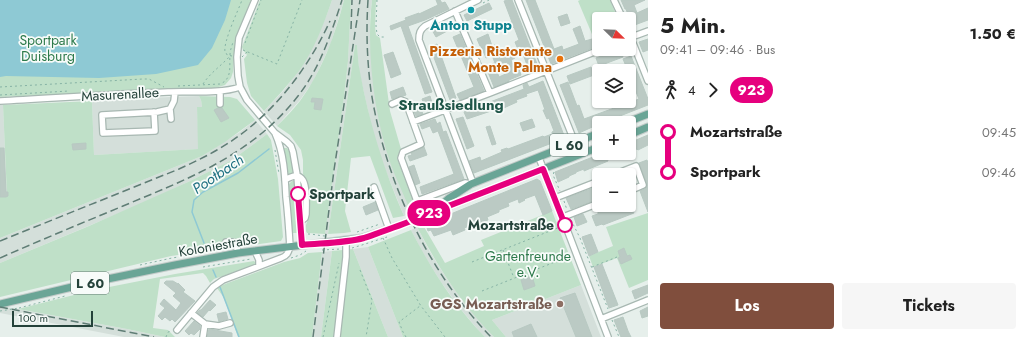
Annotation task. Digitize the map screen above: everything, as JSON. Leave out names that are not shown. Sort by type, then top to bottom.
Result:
[{"type":"main road","points":[[636,119],[648,114]]},
{"type":"main road","points":[[636,132],[648,127]]},
{"type":"main road","name":"Koloniestraße","points":[[437,209],[448,199],[472,183],[592,136]]},
{"type":"main road","name":"Koloniestraße","points":[[2,304],[93,282],[238,253],[256,254],[302,245],[362,238],[416,219],[437,209],[451,205],[592,150]]},
{"type":"street","points":[[255,0],[237,49],[237,66],[240,87],[247,100],[275,133],[291,146],[297,175],[302,245]]},
{"type":"street","points":[[518,0],[575,143]]},
{"type":"street","points":[[614,0],[620,12]]},
{"type":"street","points":[[472,183],[419,40],[419,34],[425,26],[455,11],[481,2]]},
{"type":"street","points":[[455,11],[490,93]]},
{"type":"street","points":[[636,34],[648,31]]},
{"type":"street","points":[[636,51],[648,81]]},
{"type":"street","points":[[392,104],[401,100],[406,102],[413,122],[592,53]]},
{"type":"street","name":"Masurenallee","points":[[0,100],[220,91],[232,90],[240,87]]},
{"type":"street","points":[[220,91],[220,104]]},
{"type":"street","points":[[171,119],[170,109],[174,101],[172,92]]},
{"type":"street","points":[[154,112],[155,131],[102,133],[102,115],[154,112],[170,109]]},
{"type":"street","name":"Koloniestraße","points":[[413,122],[421,144],[403,152],[401,158],[417,201],[461,184],[472,183]]},
{"type":"street","points":[[177,330],[213,287],[223,280],[260,266],[288,253],[290,247],[282,180],[283,160],[275,133]]},
{"type":"street","name":"L 60","points":[[539,158],[543,169]]},
{"type":"street","points":[[631,168],[636,166],[643,185],[636,188]]},
{"type":"street","points":[[543,169],[563,217],[608,337]]},
{"type":"street","points":[[282,180],[297,175]]},
{"type":"street","points":[[555,198],[592,184]]},
{"type":"street","points":[[374,187],[389,229]]},
{"type":"street","points":[[563,217],[592,206]]},
{"type":"street","points":[[337,337],[346,257],[346,241]]},
{"type":"street","points":[[226,242],[236,243],[238,253]]},
{"type":"street","points":[[256,254],[260,266]]},
{"type":"street","points":[[601,319],[648,300]]},
{"type":"street","points":[[191,313],[205,324],[219,326],[230,323]]},
{"type":"street","points":[[203,337],[205,324]]},
{"type":"path","points":[[208,84],[220,84],[229,76],[230,56],[227,55],[226,45],[229,32],[242,0]]},
{"type":"path","points":[[261,0],[243,48],[247,52],[277,64],[302,0]]},
{"type":"path","points":[[377,0],[377,34],[380,37],[386,37]]},
{"type":"path","points":[[481,2],[489,0]]},
{"type":"path","points":[[242,57],[247,52]]},
{"type":"path","points":[[202,84],[207,77],[230,56]]},
{"type":"path","points":[[0,87],[149,79],[172,92]]},
{"type":"path","points":[[274,149],[282,180]]},
{"type":"path","points":[[556,170],[553,174],[561,196],[592,267],[619,337]]},
{"type":"path","points":[[472,262],[560,227]]},
{"type":"path","points":[[380,232],[392,258],[421,306],[445,337]]},
{"type":"path","points":[[301,235],[314,234],[316,236],[328,236]]},
{"type":"path","points":[[321,250],[342,250]]},
{"type":"path","points":[[503,250],[514,278]]},
{"type":"path","points":[[197,268],[256,254]]},
{"type":"path","points":[[482,291],[571,255]]},
{"type":"path","points":[[592,267],[617,257]]},
{"type":"path","points":[[323,337],[341,258]]},
{"type":"path","points":[[360,270],[372,300],[366,337]]},
{"type":"path","points":[[0,312],[64,296]]},
{"type":"path","points":[[406,337],[399,322],[421,306]]},
{"type":"path","points":[[166,337],[168,332]]},
{"type":"shaded area","points":[[332,0],[344,0],[331,43],[314,80],[300,100],[277,126],[264,111],[284,90],[299,70],[317,38]]},
{"type":"shaded area","points":[[351,0],[372,0],[370,17],[372,70],[411,213],[404,216],[375,141],[359,71],[357,45],[355,45],[328,234],[325,234],[348,61]]},
{"type":"shaded area","points":[[199,96],[202,107],[197,108],[199,149],[94,155],[92,101]]},
{"type":"shaded area","points":[[0,105],[3,105],[7,197],[0,197]]},
{"type":"shaded area","points":[[255,120],[267,134],[232,160],[141,204],[0,263],[0,238],[202,156],[240,132]]},
{"type":"shaded area","points":[[417,227],[430,252],[447,279],[465,304],[494,337],[485,337],[479,331],[441,282],[424,255],[411,230]]},
{"type":"shaded area","points":[[368,247],[403,337],[388,337],[353,249]]},
{"type":"shaded area","points":[[332,251],[321,337],[312,337],[322,252]]},
{"type":"shaded area","name":"GGS Mozartstraße","points":[[581,285],[601,337],[506,337],[492,320]]},
{"type":"shaded area","points":[[0,306],[165,337],[124,337],[0,313]]},
{"type":"green space","name":"Sportpark Duisburg","points":[[0,0],[251,0],[236,39],[233,72],[231,78],[225,85],[215,88],[0,97]]},
{"type":"green space","points":[[260,0],[332,0],[318,37],[304,63],[291,81],[264,111],[251,96],[247,83],[244,59],[247,55],[242,47]]},
{"type":"green space","points":[[344,0],[351,0],[348,61],[325,234],[307,233],[306,225],[310,213],[308,184],[303,174],[301,150],[290,135],[277,126],[300,101],[315,77],[332,39]]},
{"type":"green space","points":[[372,0],[377,0],[375,26],[376,35],[380,38],[390,111],[401,149],[397,158],[417,211],[411,213],[391,165],[380,126],[376,105],[370,41]]},
{"type":"green space","points":[[610,0],[615,12],[592,12],[592,34],[578,1]]},
{"type":"green space","points":[[355,45],[357,45],[359,69],[373,127],[390,181],[404,216],[393,218],[370,156],[351,158],[345,211],[351,232],[328,234]]},
{"type":"green space","points":[[199,96],[230,97],[237,99],[255,120],[225,142],[202,156],[0,238],[0,197],[7,196],[3,105],[92,101],[94,155],[198,149],[197,107],[202,107]]},
{"type":"green space","points":[[267,134],[271,140],[278,179],[283,237],[281,241],[171,256],[0,297],[0,263],[89,226],[188,182],[232,160]]},
{"type":"green space","points":[[284,148],[287,148],[290,153],[294,173],[288,175]]},
{"type":"green space","points":[[292,181],[294,181],[298,233],[292,233],[288,186]]},
{"type":"green space","name":"Gartenfreunde e.V.","points":[[552,211],[581,285],[492,320],[506,337],[494,337],[471,312],[451,285],[433,257],[417,227],[423,225],[445,263],[484,246],[481,240]]},
{"type":"green space","points":[[648,213],[648,280],[629,288],[617,258],[593,267],[589,256],[613,246],[606,227]]},
{"type":"green space","points":[[411,230],[444,286],[463,312],[485,337],[403,337],[368,247]]},
{"type":"green space","points":[[353,249],[388,337],[321,337],[332,251]]},
{"type":"green space","points":[[322,252],[312,337],[238,337],[224,298],[217,288],[284,262],[300,258],[308,253]]},
{"type":"green space","points":[[254,261],[256,263],[255,265],[214,279],[210,283],[203,273],[160,279],[153,328],[168,330],[175,337],[165,337],[18,309],[94,290],[175,274]]},
{"type":"water","name":"Sportpark Duisburg","points":[[0,0],[231,0],[225,20],[212,48],[198,65],[156,74],[99,78],[0,77]]},
{"type":"building","points":[[436,0],[440,0],[442,3],[445,2],[449,9],[408,26],[432,92],[425,94],[401,26],[391,30],[390,26],[406,20],[405,18],[419,14],[438,5]]},
{"type":"building","points":[[512,0],[539,69],[530,73],[520,46],[517,47],[515,42],[519,40],[514,27],[510,29],[508,23],[512,22],[504,1]]},
{"type":"building","points":[[526,0],[535,0],[554,49],[562,46],[563,50],[579,44],[573,29],[580,26],[585,41],[592,39],[592,48],[551,64]]},
{"type":"building","points":[[621,0],[645,0],[634,5],[637,13],[648,8],[648,20],[636,24],[636,12],[627,12]]},
{"type":"building","points":[[489,3],[492,9],[467,21],[464,15]]},
{"type":"building","points":[[567,14],[570,23],[561,26],[558,17]]},
{"type":"building","points":[[446,23],[449,30],[436,37],[432,30]]},
{"type":"building","points":[[460,34],[484,91],[460,100],[457,94],[474,87],[453,37]]},
{"type":"building","points":[[488,34],[492,46],[495,45],[500,59],[513,54],[515,58],[511,60],[515,70],[519,69],[521,75],[494,87],[486,67],[494,63],[499,77],[510,72],[507,62],[496,66],[492,55],[486,58],[477,39]]},
{"type":"building","points":[[648,39],[648,50],[643,52],[639,42]]},
{"type":"building","points":[[437,44],[456,98],[450,100],[430,47]]},
{"type":"building","points":[[393,52],[401,74],[391,78],[384,55]]},
{"type":"building","points":[[601,56],[623,57],[604,64],[598,64],[596,58]]},
{"type":"building","points":[[631,56],[634,64],[625,64],[623,59]]},
{"type":"building","points":[[591,67],[592,70],[592,76],[570,84],[567,76]]},
{"type":"building","points":[[636,69],[648,99],[648,105],[620,116],[592,116],[614,108],[636,108],[636,100],[639,99],[636,92]]},
{"type":"building","points":[[543,81],[565,138],[474,173],[469,161],[480,157],[481,161],[502,152],[501,150],[508,149],[543,136],[544,137],[552,134],[554,131],[549,118],[547,119],[543,110],[545,110],[538,90],[526,94],[527,96],[516,100],[517,102],[497,111],[497,109],[467,119],[464,112],[524,89],[523,85],[527,83],[529,87]]},
{"type":"building","points":[[568,82],[577,106],[579,105],[584,119],[592,116],[592,127],[579,133],[560,85]]},
{"type":"building","points":[[403,87],[406,95],[392,99],[390,92]]},
{"type":"building","points":[[430,96],[432,103],[429,104],[431,109],[416,116],[413,109],[424,105],[422,99]]},
{"type":"building","points":[[312,98],[323,99],[321,110],[314,109],[315,102],[311,102]]},
{"type":"building","points":[[222,108],[229,118],[221,122],[214,110]]},
{"type":"building","points":[[463,117],[474,146],[467,149],[456,119]]},
{"type":"building","points":[[435,119],[437,124],[440,122],[443,132],[446,131],[464,179],[422,194],[420,187],[454,174],[438,131],[433,133],[430,126],[422,129],[420,124]]},
{"type":"building","points":[[532,119],[535,127],[523,131],[520,123]]},
{"type":"building","points":[[490,126],[496,144],[492,145],[486,127]]},
{"type":"building","points":[[648,135],[648,145],[638,150],[636,149],[636,140]]},
{"type":"building","points":[[86,143],[86,149],[73,150],[72,144]]},
{"type":"building","points":[[424,147],[427,155],[410,161],[408,156],[412,155],[411,153]]},
{"type":"building","points":[[0,148],[4,148],[6,192],[8,192],[8,196],[6,197],[0,197]]},
{"type":"building","points":[[592,157],[592,160],[608,161],[584,171],[584,169],[576,172],[558,182],[555,172]]},
{"type":"building","points":[[647,160],[648,212],[640,191],[645,189],[647,185],[639,163]]},
{"type":"building","points":[[414,165],[420,183],[415,185],[409,167]]},
{"type":"building","points":[[537,179],[540,181],[552,211],[543,215],[535,195],[524,199],[525,200],[519,203],[518,199],[508,203],[509,206],[487,217],[488,220],[464,228],[465,230],[453,235],[451,230],[434,236],[431,230],[428,231],[426,224]]},
{"type":"building","points":[[592,189],[592,202],[571,209],[566,198]]},
{"type":"building","points":[[375,202],[378,210],[366,215],[363,207]]},
{"type":"building","points":[[598,212],[634,213],[603,225],[596,226],[592,216],[598,214]]},
{"type":"building","points":[[583,214],[587,222],[577,226],[574,217]]},
{"type":"building","points":[[591,234],[598,252],[589,256],[582,237]]},
{"type":"building","points":[[624,248],[627,256],[630,255],[632,259],[621,264],[618,258],[620,257],[618,251]]},
{"type":"building","points":[[602,264],[618,305],[609,308],[594,267]]},
{"type":"building","points":[[532,276],[535,286],[524,290],[521,280]]},
{"type":"building","points":[[166,281],[178,283],[185,290],[183,292],[195,301],[175,322],[172,319],[170,321],[165,317],[162,320],[158,316],[165,308],[160,304],[164,299],[176,310],[181,303],[173,296],[176,293],[164,283]]},
{"type":"building","points":[[648,285],[648,293],[635,299],[632,291]]},
{"type":"building","points":[[575,293],[592,337],[576,337],[560,298]]},
{"type":"building","points":[[210,300],[216,305],[203,317],[197,313],[201,310]]},
{"type":"building","points":[[648,307],[648,316],[642,318],[640,311]]},
{"type":"building","points":[[226,312],[228,319],[219,322],[217,314]]},
{"type":"building","points":[[623,317],[631,337],[621,337],[614,320]]},
{"type":"building","points":[[194,321],[200,326],[200,329],[194,335],[191,333],[189,335],[185,331]]},
{"type":"building","points":[[531,324],[537,337],[514,337],[512,332]]},
{"type":"building","points":[[209,329],[232,333],[232,337],[207,337]]},
{"type":"waterway","name":"Pootbach","points":[[204,243],[192,212],[194,200],[203,192],[238,173],[269,149]]},
{"type":"waterway","name":"Pootbach","points":[[213,270],[216,277]]},
{"type":"waterway","name":"Pootbach","points":[[220,287],[239,337]]},
{"type":"railway","points":[[0,258],[196,174],[218,163],[261,134],[280,117],[298,96],[313,74],[329,38],[342,0]]},
{"type":"railway","points":[[351,29],[352,0]]},
{"type":"railway","points":[[313,337],[334,170],[360,0]]},
{"type":"railway","points":[[368,0],[367,46],[371,91],[387,158],[399,191],[429,254],[448,284],[468,311],[491,337]]},
{"type":"railway","points":[[0,241],[179,169],[212,153],[236,138],[253,125],[284,94],[309,59],[330,21]]},
{"type":"railway","points":[[0,307],[154,337]]},
{"type":"bus line","name":"923","points":[[298,194],[302,245],[330,243],[362,238],[389,229],[437,209],[451,205],[543,169],[565,225]]},
{"type":"place","name":"Anton Stupp","points":[[471,10]]},
{"type":"place","name":"Pizzeria Ristorante Monte Palma","points":[[560,59]]},
{"type":"place","name":"Sportpark","points":[[298,194]]},
{"type":"place","name":"Mozartstraße","points":[[565,225]]},
{"type":"place","name":"GGS Mozartstraße","points":[[560,304]]},
{"type":"district","name":"Straußsiedlung","points":[[451,105]]}]
